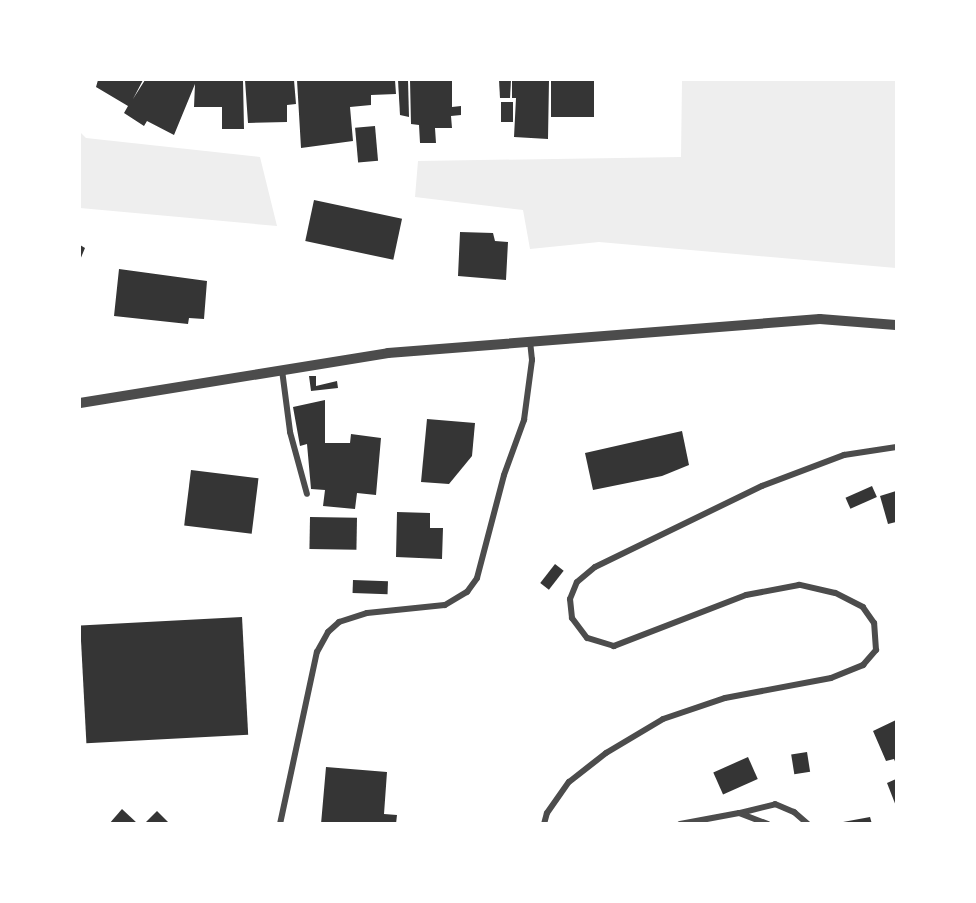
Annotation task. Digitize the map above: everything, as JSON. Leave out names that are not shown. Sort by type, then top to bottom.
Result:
[{"type":"street","points":[[80,403],[352,357],[819,319],[897,324]]},
{"type":"street","points":[[280,824],[317,652],[328,632],[339,622],[367,613],[445,604],[467,592],[477,578],[504,475],[524,420],[532,360],[530,341]]},
{"type":"street","points":[[282,370],[290,432],[307,494]]},
{"type":"street","points":[[544,824],[547,813],[569,782],[606,753],[663,719],[725,698],[831,678],[863,665],[876,650],[874,623],[863,607],[835,593],[799,585],[746,595],[614,646],[587,638],[573,618],[570,599],[577,582],[595,567],[762,486],[844,455],[897,447]]},
{"type":"street","points":[[680,824],[775,804],[794,812],[808,824]]},
{"type":"street","points":[[739,813],[768,824]]},
{"type":"shaded area","points":[[682,80],[896,80],[896,268],[599,242],[530,249],[523,210],[415,197],[418,161],[681,157]]},
{"type":"shaded area","points":[[80,132],[86,138],[260,157],[277,226],[80,208]]},
{"type":"building","points":[[98,80],[143,80],[133,99],[145,80],[243,80],[244,129],[222,129],[222,107],[194,107],[195,84],[174,135],[147,121],[144,126],[124,113],[128,106],[96,87]]},
{"type":"building","points":[[245,80],[294,80],[296,104],[287,105],[287,122],[248,123]]},
{"type":"building","points":[[297,80],[395,80],[396,94],[371,95],[371,105],[350,107],[353,141],[301,148]]},
{"type":"building","points":[[398,80],[408,80],[409,117],[400,115]]},
{"type":"building","points":[[410,80],[452,80],[452,107],[461,106],[461,115],[451,116],[452,128],[435,128],[436,143],[420,143],[419,125],[411,124]]},
{"type":"building","points":[[499,80],[511,80],[510,98],[500,98]]},
{"type":"building","points":[[512,80],[549,80],[548,139],[514,137],[516,98],[512,98]]},
{"type":"building","points":[[551,80],[594,80],[594,117],[551,117]]},
{"type":"building","points":[[501,102],[513,102],[513,122],[501,122]]},
{"type":"building","points":[[375,126],[378,161],[358,163],[355,128]]},
{"type":"building","points":[[314,200],[402,219],[393,260],[305,241]]},
{"type":"building","points":[[460,232],[493,233],[495,241],[508,242],[506,280],[458,276]]},
{"type":"building","points":[[80,245],[85,248],[80,260]]},
{"type":"building","points":[[119,269],[207,281],[204,319],[189,318],[188,324],[114,316]]},
{"type":"building","points":[[309,376],[316,376],[316,386],[337,381],[338,388],[311,391]]},
{"type":"building","points":[[325,400],[325,443],[350,443],[351,434],[381,438],[376,495],[357,493],[355,509],[323,506],[325,490],[311,489],[307,444],[300,446],[293,407]]},
{"type":"building","points":[[427,419],[475,423],[472,456],[449,484],[421,482]]},
{"type":"building","points":[[682,431],[689,465],[662,476],[593,490],[585,453]]},
{"type":"building","points":[[191,470],[258,478],[252,534],[184,526]]},
{"type":"building","points":[[872,486],[877,497],[850,509],[846,498]]},
{"type":"building","points":[[896,491],[896,522],[888,524],[880,496]]},
{"type":"building","points":[[397,512],[430,513],[430,528],[443,528],[442,559],[396,557]]},
{"type":"building","points":[[310,517],[357,518],[356,550],[309,549]]},
{"type":"building","points":[[555,564],[564,571],[549,590],[540,583]]},
{"type":"building","points":[[353,580],[388,581],[388,594],[353,593]]},
{"type":"building","points":[[242,617],[248,735],[86,743],[80,625]]},
{"type":"building","points":[[896,720],[896,764],[894,759],[886,761],[873,731]]},
{"type":"building","points":[[807,752],[810,772],[794,774],[791,755]]},
{"type":"building","points":[[748,757],[758,779],[723,794],[713,772]]},
{"type":"building","points":[[326,767],[387,772],[384,814],[397,815],[396,824],[321,824]]},
{"type":"building","points":[[896,779],[896,806],[887,783]]},
{"type":"building","points":[[122,809],[138,824],[109,824]]},
{"type":"building","points":[[157,811],[170,824],[144,824]]},
{"type":"building","points":[[870,817],[872,824],[843,824],[843,822]]}]
